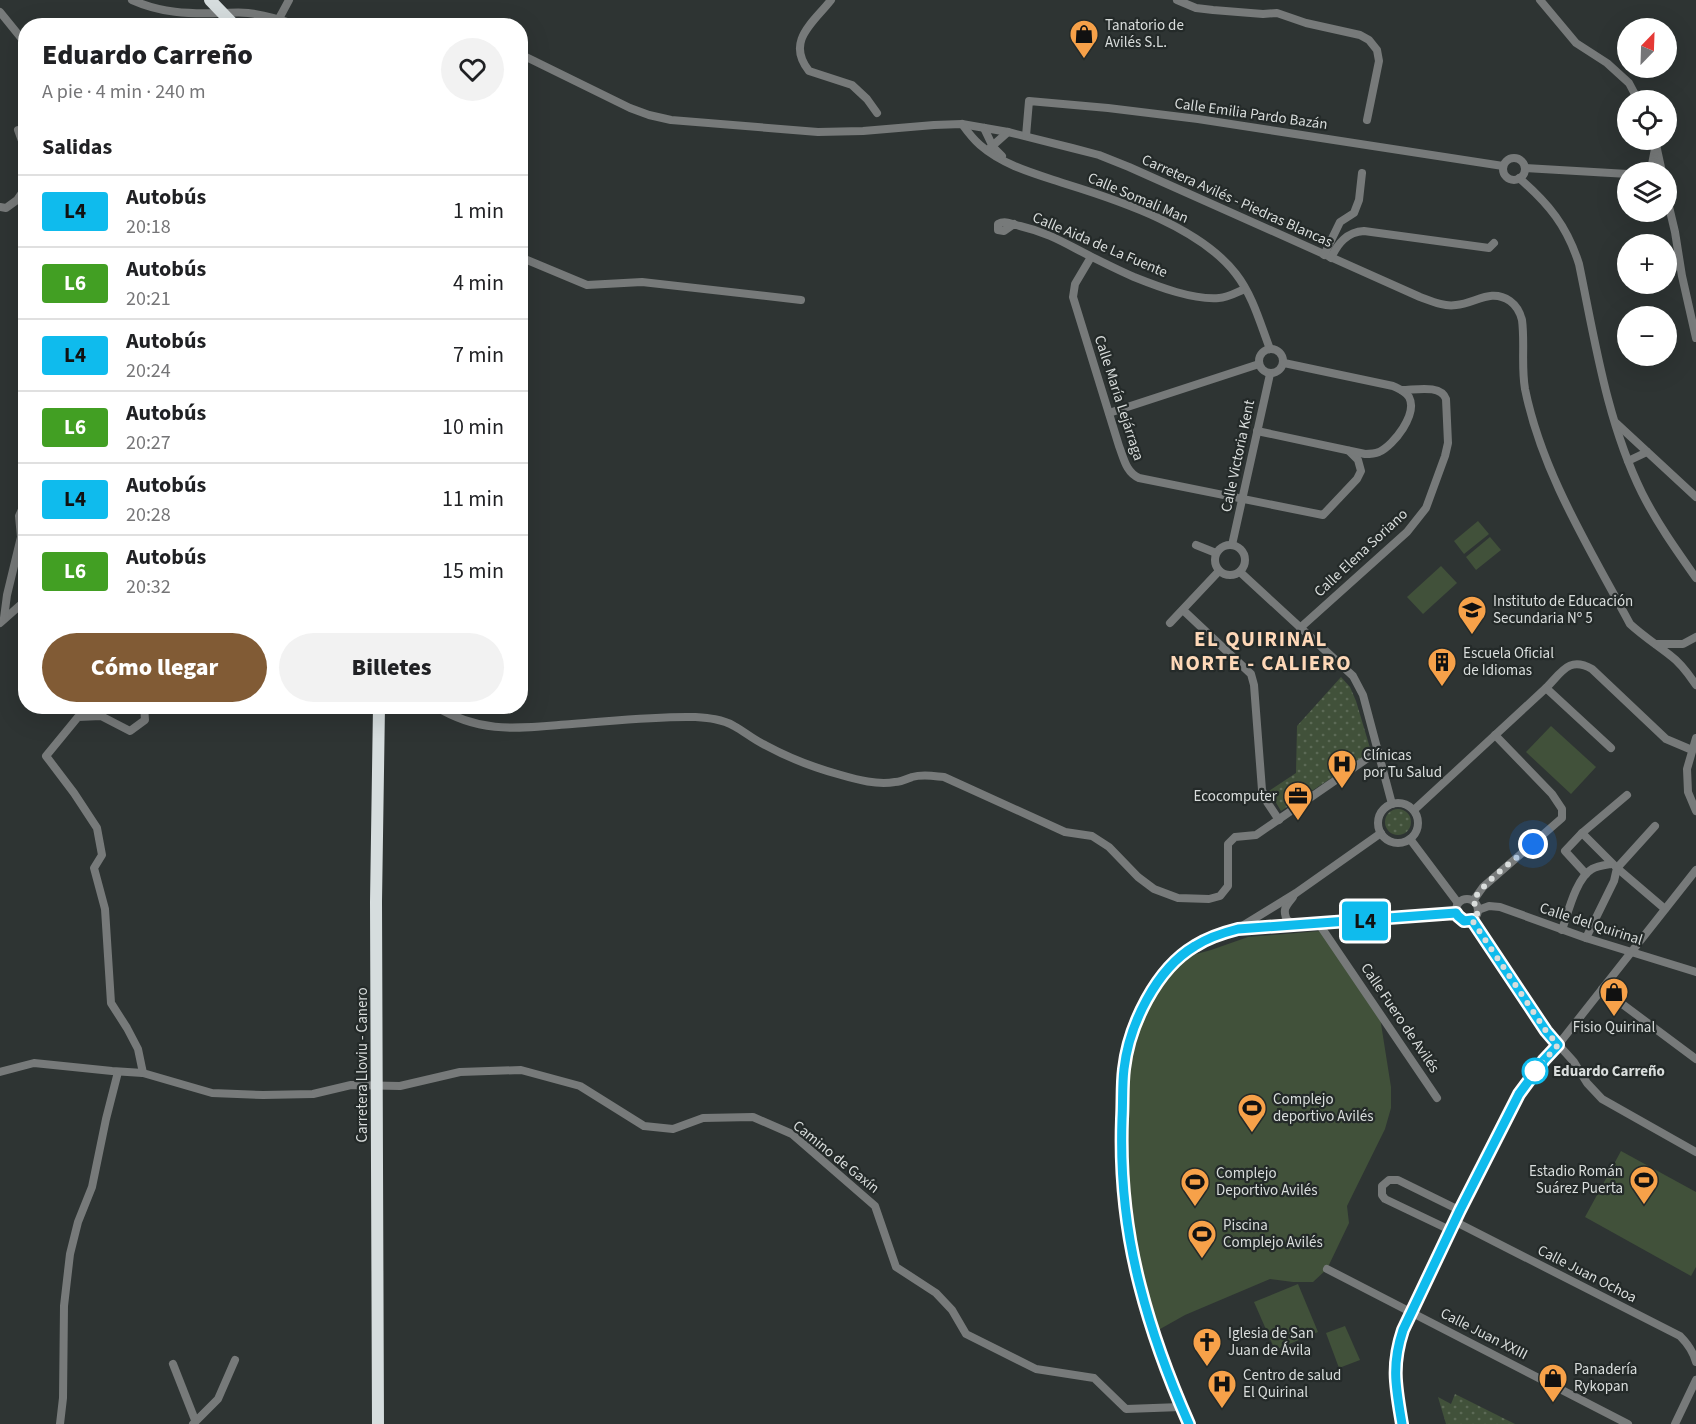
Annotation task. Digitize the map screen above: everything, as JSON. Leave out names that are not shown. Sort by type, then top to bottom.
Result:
[{"type":"highway","points":[[210,0],[227,18]]},
{"type":"highway","name":"Carretera Lloviu - Canero","points":[[378,1424],[376,902],[379,714]]},
{"type":"street","points":[[132,0],[147,7],[184,14],[247,13],[264,18]]},
{"type":"street","points":[[279,18],[289,0]]},
{"type":"street","points":[[831,0],[808,24],[801,38],[801,57],[809,71],[852,85],[867,99],[877,113]]},
{"type":"street","points":[[1177,0],[1196,8],[1263,14],[1277,12],[1306,23],[1360,35],[1370,40],[1377,50],[1379,61],[1366,120]]},
{"type":"street","points":[[1540,0],[1555,21],[1576,43],[1607,63],[1629,83],[1633,90]]},
{"type":"street","points":[[0,12],[18,34]]},
{"type":"street","name":"Carretera Avilés - Piedras Blancas","points":[[528,58],[630,108],[671,120],[818,132],[962,124],[1026,136],[1099,155],[1129,167],[1420,297],[1455,306],[1486,296],[1504,297],[1515,305],[1520,313],[1523,327],[1522,368],[1525,388],[1556,482],[1630,624],[1642,636],[1673,657],[1696,686]]},
{"type":"street","name":"Calle Emilia Pardo Bazán","points":[[1026,136],[1029,101],[1198,119],[1503,166]]},
{"type":"street","name":"Calle Somali Man","points":[[962,124],[986,147],[1009,164],[1120,202],[1197,238],[1223,259],[1237,275],[1254,305],[1270,349]]},
{"type":"street","points":[[984,128],[981,134],[986,147]]},
{"type":"street","points":[[984,128],[986,147]]},
{"type":"street","points":[[986,147],[1008,132]]},
{"type":"street","points":[[1513,157],[1521,161],[1525,168],[1519,178],[1513,180],[1503,171],[1506,161],[1513,157]]},
{"type":"street","points":[[1525,168],[1617,173]]},
{"type":"street","points":[[1327,256],[1340,222],[1354,213],[1359,200],[1362,172]]},
{"type":"street","points":[[1519,178],[1551,209],[1574,247],[1602,375],[1628,462],[1642,494],[1673,546],[1696,578]]},
{"type":"street","points":[[0,207],[6,208],[18,199]]},
{"type":"street","points":[[1673,222],[1696,338]]},
{"type":"street","name":"Calle Aida de La Fuente","points":[[1014,224],[1036,229],[1057,238],[1134,277],[1201,298],[1222,298],[1245,289]]},
{"type":"street","points":[[1327,256],[1346,236],[1356,231],[1488,248],[1494,243]]},
{"type":"street","name":"Calle María Lejárraga","points":[[1091,257],[1075,284],[1073,297],[1128,470],[1133,476],[1139,478],[1242,498]]},
{"type":"street","points":[[528,260],[587,285],[642,282],[801,300]]},
{"type":"street","points":[[1270,349],[1280,352],[1284,363],[1278,372],[1270,374],[1259,364],[1260,355],[1270,349]]},
{"type":"street","points":[[1257,431],[1349,451],[1376,454],[1387,447],[1402,430],[1408,419],[1411,408],[1409,398],[1402,390],[1393,386],[1284,363]]},
{"type":"street","points":[[1109,413],[1259,364]]},
{"type":"street","name":"Calle Victoria Kent","points":[[1232,545],[1270,374]]},
{"type":"street","name":"Calle Elena Soriano","points":[[1300,628],[1407,532],[1426,508],[1448,443],[1445,394],[1434,389],[1402,390]]},
{"type":"street","points":[[1614,421],[1696,497]]},
{"type":"street","points":[[1242,498],[1323,516],[1357,479],[1361,471],[1358,460],[1349,451]]},
{"type":"street","points":[[1628,462],[1647,452]]},
{"type":"street","points":[[1196,544],[1216,553]]},
{"type":"street","points":[[1232,545],[1242,550],[1245,556],[1240,572],[1230,576],[1219,571],[1214,561],[1220,548],[1232,545]]},
{"type":"street","points":[[2,621],[18,550]]},
{"type":"street","points":[[1170,623],[1219,571]]},
{"type":"street","points":[[1240,572],[1353,676],[1363,694],[1392,804]]},
{"type":"street","points":[[2,621],[18,607]]},
{"type":"street","points":[[1183,610],[1251,674],[1254,685],[1262,790],[1279,820]]},
{"type":"street","points":[[1654,644],[1683,644],[1696,638]]},
{"type":"street","points":[[1413,810],[1573,663],[1581,663],[1592,669],[1666,739],[1692,750]]},
{"type":"street","points":[[1546,688],[1611,748]]},
{"type":"street","points":[[143,1072],[138,1049],[111,1004],[105,909],[94,868],[102,855],[97,828],[46,756],[78,717],[101,716],[130,731],[145,720],[145,714]]},
{"type":"street","points":[[447,714],[471,723],[508,729],[664,717],[718,719],[734,725],[754,740],[775,751],[842,776],[870,782],[895,783],[928,775],[944,777],[1065,832],[1092,836],[1109,847],[1138,877],[1154,889],[1178,898],[1209,899],[1220,896],[1228,886],[1228,844],[1234,837],[1256,835],[1378,752]]},
{"type":"street","points":[[1473,901],[1484,887],[1562,818],[1562,809],[1552,794],[1495,735]]},
{"type":"street","points":[[1696,738],[1687,770],[1688,792],[1696,811]]},
{"type":"street","points":[[1586,874],[1565,851],[1582,833],[1627,795]]},
{"type":"street","points":[[1403,803],[1413,810],[1418,819],[1415,834],[1404,843],[1388,841],[1381,833],[1378,820],[1381,813],[1392,804],[1403,803]]},
{"type":"street","points":[[1562,930],[1580,883],[1586,874],[1593,868],[1614,866],[1655,826]]},
{"type":"street","points":[[1238,929],[1296,893],[1381,833]]},
{"type":"street","points":[[1582,833],[1614,866],[1665,909]]},
{"type":"street","points":[[1410,839],[1458,903],[1456,913]]},
{"type":"street","points":[[1586,938],[1614,881],[1614,866]]},
{"type":"street","points":[[1402,1424],[1395,1366],[1397,1348],[1411,1312],[1454,1221],[1519,1094],[1696,870]]},
{"type":"street","points":[[1296,893],[1284,913],[1287,920],[1297,925]]},
{"type":"street","points":[[1456,913],[1464,921],[1472,920],[1478,910],[1473,901],[1465,899],[1458,903]]},
{"type":"street","name":"Calle del Quirinal","points":[[1478,910],[1489,906],[1500,908],[1586,938],[1696,972]]},
{"type":"street","points":[[1189,1424],[1155,1339],[1139,1285],[1128,1229],[1122,1180],[1124,1069],[1128,1046],[1148,996],[1165,974],[1193,947],[1214,935],[1238,929],[1456,913]]},
{"type":"street","points":[[1472,920],[1546,1031],[1574,1062],[1587,1083],[1602,1099],[1696,1152]]},
{"type":"street","name":"Calle Fuero de Avilés","points":[[1319,924],[1437,1098]]},
{"type":"street","points":[[1602,989],[1696,1059]]},
{"type":"street","name":"Camino de Gaxín","points":[[0,1072],[34,1064],[118,1072],[143,1072],[212,1093],[263,1095],[313,1094],[351,1085],[400,1086],[460,1072],[521,1070],[580,1086],[644,1126],[673,1129],[703,1118],[753,1117],[792,1134],[875,1206],[896,1267],[936,1293],[952,1310],[966,1334],[1036,1369],[1094,1378],[1126,1409],[1181,1407]]},
{"type":"street","points":[[60,1424],[63,1398],[64,1306],[70,1254],[78,1222],[92,1187],[118,1072]]},
{"type":"street","points":[[1450,1230],[1389,1202],[1382,1195],[1382,1186],[1389,1180],[1398,1180],[1460,1210]]},
{"type":"street","name":"Calle Juan Ochoa","points":[[1454,1221],[1696,1344]]},
{"type":"street","name":"Calle Juan XXIII","points":[[1327,1269],[1628,1424]]},
{"type":"street","points":[[1680,1336],[1689,1344],[1696,1362]]},
{"type":"street","points":[[173,1364],[194,1422],[218,1399],[235,1360]]},
{"type":"street","points":[[1675,1424],[1696,1380]]},
{"type":"green space","points":[[1478,521],[1489,534],[1464,554],[1454,541]]},
{"type":"green space","points":[[1490,537],[1501,550],[1476,570],[1466,557]]},
{"type":"green space","points":[[1441,566],[1457,583],[1423,614],[1407,597]]},
{"type":"green space","points":[[1341,677],[1350,687],[1356,701],[1370,748],[1365,756],[1281,811],[1269,791],[1296,773],[1297,726]]},
{"type":"green space","points":[[1551,726],[1596,767],[1571,794],[1526,752]]},
{"type":"green space","points":[[1398,809],[1407,813],[1411,822],[1407,831],[1398,835],[1389,831],[1385,822],[1389,813]]},
{"type":"green space","name":"Complejo deportivo Avilés","points":[[1320,931],[1379,1011],[1391,1087],[1391,1108],[1385,1129],[1347,1206],[1349,1223],[1327,1269],[1313,1282],[1270,1279],[1185,1315],[1153,1333],[1139,1285],[1123,1180],[1124,1069],[1148,996],[1178,959],[1248,937]]},
{"type":"green space","name":"Estadio Román Suárez Puerta","points":[[1621,1151],[1696,1192],[1696,1267],[1691,1276],[1585,1217]]},
{"type":"green space","points":[[1298,1284],[1318,1332],[1275,1350],[1254,1302]]},
{"type":"green space","points":[[1345,1326],[1360,1360],[1339,1368],[1326,1333]]},
{"type":"green space","points":[[1455,1394],[1515,1424],[1446,1424],[1438,1397],[1451,1404]]},
{"type":"bus line","name":"L4","points":[[1189,1424],[1155,1339],[1139,1285],[1128,1229],[1122,1180],[1124,1069],[1128,1046],[1148,996],[1178,959],[1214,935],[1238,929],[1456,913],[1461,920],[1472,920],[1546,1031],[1558,1045],[1535,1071],[1519,1094],[1403,1330],[1397,1348],[1395,1366],[1402,1424]]},
{"type":"place","name":"Tanatorio de Avilés S.L.","points":[[1084,60]]},
{"type":"place","name":"Instituto de Educación Secundaria Nº 5","points":[[1472,636]]},
{"type":"place","name":"Escuela Oficial de Idiomas","points":[[1442,688]]},
{"type":"place","name":"Clínicas por Tu Salud","points":[[1342,790]]},
{"type":"place","name":"Ecocomputer","points":[[1298,822]]},
{"type":"place","name":"Fisio Quirinal","points":[[1614,1018]]},
{"type":"place","name":"Eduardo Carreño","points":[[1535,1071]]},
{"type":"place","name":"Complejo deportivo Avilés","points":[[1252,1134]]},
{"type":"place","name":"Estadio Román Suárez Puerta","points":[[1644,1206]]},
{"type":"place","name":"Complejo Deportivo Avilés","points":[[1195,1208]]},
{"type":"place","name":"Piscina Complejo Avilés","points":[[1202,1260]]},
{"type":"place","name":"Iglesia de San Juan de Ávila","points":[[1207,1368]]},
{"type":"place","name":"Panadería Rykopan","points":[[1553,1404]]},
{"type":"place","name":"Centro de salud El Quirinal","points":[[1222,1410]]},
{"type":"district","name":"EL QUIRINAL NORTE - CALIERO","points":[[1261,651]]},
{"type":"route","points":[[1533,844],[1476,896],[1473,901],[1478,910],[1472,920],[1546,1031],[1558,1045],[1535,1071]]}]
